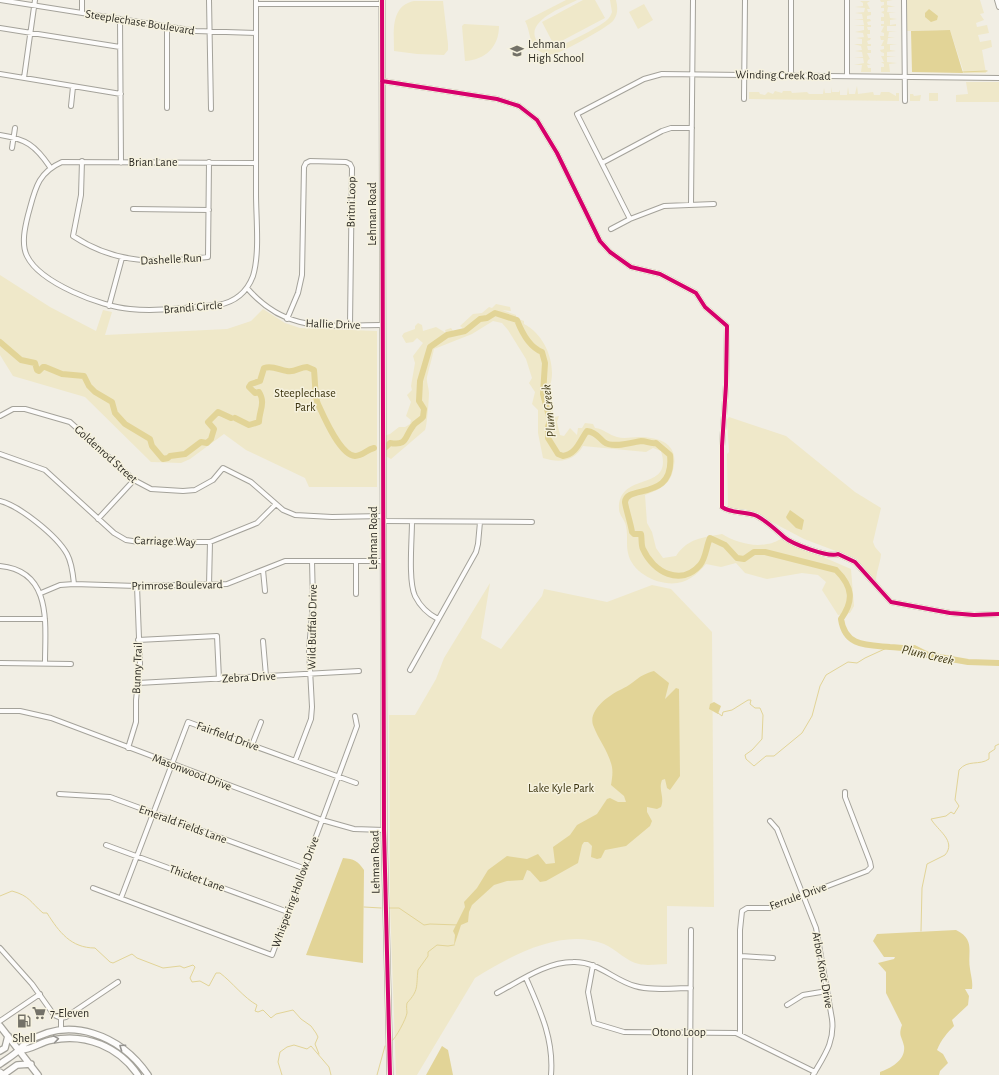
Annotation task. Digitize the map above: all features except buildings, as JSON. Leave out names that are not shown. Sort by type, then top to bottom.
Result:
[{"type":"main road","points":[[0,1026],[31,1064],[38,1075]]},
{"type":"main road","points":[[0,1064],[20,1050],[24,1043],[61,1030],[81,1030],[106,1037],[130,1053],[148,1075]]},
{"type":"main road","points":[[2,1050],[8,1036]]},
{"type":"main road","points":[[20,1050],[29,1049],[51,1040],[81,1038],[98,1043],[123,1057],[138,1075]]},
{"type":"main road","points":[[2,1075],[16,1066],[31,1064]]},
{"type":"street","name":"Steeplechase Boulevard","points":[[0,0],[211,32],[256,33]]},
{"type":"street","points":[[24,78],[35,0]]},
{"type":"street","points":[[82,0],[82,12]]},
{"type":"street","points":[[209,0],[211,32],[211,109]]},
{"type":"street","points":[[691,204],[693,0]]},
{"type":"street","points":[[744,99],[745,0]]},
{"type":"street","points":[[791,0],[791,75]]},
{"type":"street","points":[[847,0],[847,76]]},
{"type":"street","points":[[904,0],[905,101]]},
{"type":"street","points":[[997,0],[999,7]]},
{"type":"street","points":[[256,2],[382,2]]},
{"type":"street","name":"Brandi Circle","points":[[50,167],[37,182],[24,238],[27,256],[37,269],[61,285],[91,300],[109,306],[147,310],[218,305],[232,302],[239,297],[252,278],[255,258],[256,2]]},
{"type":"street","name":"Lehman Road","points":[[382,2],[384,830],[390,1075]]},
{"type":"street","points":[[120,19],[120,163]]},
{"type":"street","points":[[167,26],[167,108]]},
{"type":"street","points":[[0,28],[120,47]]},
{"type":"street","points":[[0,74],[120,94]]},
{"type":"street","name":"Winding Creek Road","points":[[602,163],[577,114],[652,76],[662,74],[693,74],[999,78]]},
{"type":"street","points":[[382,82],[497,99],[519,106],[537,120],[557,153],[600,241],[610,252],[631,267],[660,274],[696,293],[705,307],[727,326],[726,385],[722,446],[722,507],[727,511],[747,512],[757,516],[793,542],[834,556],[838,554],[855,562],[891,602],[950,613],[974,615],[999,614]]},
{"type":"street","points":[[71,106],[73,87]]},
{"type":"street","points":[[12,148],[15,128]]},
{"type":"street","points":[[630,219],[602,163],[662,131],[672,128],[692,128]]},
{"type":"street","points":[[0,135],[23,140],[35,148],[50,167]]},
{"type":"street","name":"Brian Lane","points":[[50,167],[62,162],[82,161],[120,163],[256,163]]},
{"type":"street","name":"Dashelle Run","points":[[82,161],[82,195],[73,236],[94,249],[122,258],[144,261],[208,257],[209,162]]},
{"type":"street","name":"Britni Loop","points":[[288,318],[298,292],[302,274],[304,167],[306,163],[310,161],[346,162],[350,164],[352,168],[350,325]]},
{"type":"street","points":[[611,229],[630,219],[664,206],[714,204]]},
{"type":"street","points":[[133,209],[209,210]]},
{"type":"street","points":[[109,306],[122,258]]},
{"type":"street","name":"Hallie Drive","points":[[246,288],[266,307],[288,318],[314,326],[382,325]]},
{"type":"street","name":"Goldenrod Street","points":[[0,416],[12,409],[25,409],[70,422],[134,480],[151,489],[190,491],[208,484],[223,468],[251,482],[276,504],[289,513],[303,517],[383,518],[412,522],[532,522]]},
{"type":"street","name":"Carriage Way","points":[[0,454],[45,470],[114,533],[126,540],[139,542],[210,542],[257,523],[276,504]]},
{"type":"street","points":[[98,519],[134,480]]},
{"type":"street","points":[[0,501],[26,513],[57,542],[67,555],[74,584]]},
{"type":"street","points":[[412,522],[412,581],[414,594],[424,608],[438,620]]},
{"type":"street","points":[[410,670],[476,552],[480,522]]},
{"type":"street","points":[[209,585],[210,542]]},
{"type":"street","name":"Primrose Boulevard","points":[[41,593],[60,585],[74,584],[137,586],[227,584],[285,561],[383,561]]},
{"type":"street","points":[[356,561],[356,594]]},
{"type":"street","name":"Wild Buffalo Drive","points":[[295,761],[310,719],[312,700],[309,650],[313,602],[312,562]]},
{"type":"street","points":[[0,566],[18,570],[41,593],[44,604],[45,663]]},
{"type":"street","points":[[263,570],[265,591]]},
{"type":"street","name":"Bunny Trail","points":[[128,748],[136,722],[136,700],[140,664],[137,586]]},
{"type":"street","points":[[0,619],[44,619]]},
{"type":"street","points":[[138,640],[217,636],[219,679]]},
{"type":"street","points":[[263,641],[266,676]]},
{"type":"street","points":[[0,663],[71,664]]},
{"type":"street","name":"Zebra Drive","points":[[138,683],[359,671]]},
{"type":"street","name":"Masonwood Drive","points":[[0,711],[20,711],[51,718],[322,820],[354,829],[384,830]]},
{"type":"street","name":"Whispering Hollow Drive","points":[[93,888],[272,955],[357,726],[355,716]]},
{"type":"street","name":"Fairfield Drive","points":[[121,898],[188,722],[356,783]]},
{"type":"street","points":[[252,745],[261,722]]},
{"type":"street","name":"Ferrule Drive","points":[[740,1034],[740,915],[743,910],[770,908],[867,871],[871,867],[845,797],[845,792]]},
{"type":"street","name":"Emerald Fields Lane","points":[[59,794],[102,796],[304,868]]},
{"type":"street","name":"Arbor Knot Drive","points":[[770,821],[777,829],[817,931],[833,1034],[829,1048],[814,1074]]},
{"type":"street","name":"Thicket Lane","points":[[106,845],[288,912]]},
{"type":"street","points":[[690,1075],[691,930]]},
{"type":"street","points":[[0,948],[40,994],[54,1015],[61,1018],[66,1017],[118,982]]},
{"type":"street","points":[[741,956],[773,958]]},
{"type":"street","points":[[497,993],[546,968],[563,963],[580,962],[593,965],[626,983],[640,987],[691,988]]},
{"type":"street","name":"Otono Loop","points":[[593,965],[588,992],[594,1023],[624,1032],[728,1032],[740,1034],[814,1074]]},
{"type":"street","points":[[526,978],[543,1017],[552,1056],[551,1075],[555,1075]]},
{"type":"street","points":[[787,1005],[803,995],[827,991]]},
{"type":"street","points":[[0,1021],[40,994]]},
{"type":"street","points":[[61,1018],[61,1030]]},
{"type":"green space","points":[[566,0],[577,0],[547,16],[536,27],[534,34],[539,44],[544,47],[549,48],[561,45],[579,37],[603,23],[609,18],[612,12],[610,0],[616,0],[617,14],[613,21],[595,34],[566,49],[552,54],[546,54],[539,51],[535,48],[531,41],[525,21]]},
{"type":"green space","points":[[583,0],[595,0],[605,18],[554,45],[542,22]]},
{"type":"green space","points":[[880,0],[893,0],[887,1],[887,5],[895,7],[888,7],[887,12],[896,13],[889,13],[890,18],[897,19],[890,20],[890,25],[896,24],[896,26],[887,26],[887,31],[897,32],[889,32],[888,37],[895,38],[888,38],[887,44],[897,44],[890,45],[890,50],[896,51],[887,52],[887,56],[896,57],[887,57],[887,62],[897,63],[889,64],[890,72],[881,72],[881,67],[884,67],[884,64],[881,62],[884,62],[881,56],[884,56],[884,53],[880,50],[884,49],[884,46],[881,46],[884,40],[881,40],[880,36],[884,36],[884,33],[881,32],[884,26],[881,26],[881,24],[884,24],[884,21],[881,21],[881,17],[884,17],[884,14],[881,12],[884,11],[884,8],[881,8],[881,6],[884,5],[884,2],[881,2]]},
{"type":"green space","points":[[907,0],[980,0],[984,13],[980,14],[984,20],[976,23],[977,27],[987,25],[989,33],[978,35],[980,42],[991,40],[992,47],[982,50],[986,73],[964,73],[950,30],[907,31]]},
{"type":"green space","points":[[414,1],[443,1],[448,44],[448,50],[444,55],[394,51],[394,28],[397,14],[406,4]]},
{"type":"green space","points":[[860,1],[870,1],[867,3],[870,9],[867,9],[868,12],[871,12],[871,15],[867,16],[867,19],[870,19],[871,21],[867,22],[868,25],[871,25],[871,27],[867,27],[868,30],[870,30],[870,34],[867,34],[868,38],[871,38],[867,41],[868,44],[871,44],[871,46],[867,46],[868,50],[871,50],[871,53],[867,53],[870,59],[867,63],[871,65],[867,65],[868,68],[871,68],[871,72],[861,72],[862,65],[854,65],[864,63],[863,58],[854,58],[863,57],[862,52],[855,51],[862,50],[861,46],[854,44],[862,44],[862,39],[856,38],[864,37],[863,33],[855,32],[864,30],[864,26],[854,26],[864,25],[863,20],[854,20],[863,19],[862,14],[855,13],[864,12],[865,8],[855,7],[863,6],[863,3]]},
{"type":"green space","points":[[644,4],[653,20],[638,29],[629,12]]},
{"type":"green space","points":[[464,24],[499,26],[494,46],[490,51],[479,58],[465,61],[462,26]]},
{"type":"green space","points":[[966,82],[999,82],[999,102],[956,102],[956,95],[968,94]]},
{"type":"green space","points":[[857,86],[858,94],[873,92],[874,95],[880,95],[881,92],[889,92],[896,96],[896,93],[899,93],[899,101],[749,99],[749,92],[759,92],[760,94],[765,95],[768,92],[773,94],[775,91],[782,93],[783,91],[791,91],[792,93],[807,92],[809,94],[823,94],[824,88],[825,93],[831,93],[832,87],[832,92],[839,92],[840,90],[840,95],[847,95],[848,87],[849,94],[855,94]]},
{"type":"green space","points":[[929,93],[938,93],[938,101],[929,101]]},
{"type":"green space","points":[[910,94],[913,94],[914,96],[921,95],[920,101],[910,101]]},
{"type":"green space","name":"Steeplechase Park","points":[[0,275],[50,307],[96,331],[103,310],[112,312],[105,335],[227,329],[251,321],[263,309],[285,323],[300,328],[377,331],[377,487],[309,487],[305,478],[246,450],[224,434],[190,459],[181,463],[151,462],[85,397],[13,376],[0,355]]},
{"type":"green space","points":[[496,304],[510,307],[511,311],[502,310],[516,315],[516,318],[524,321],[524,324],[532,329],[538,336],[548,352],[552,371],[549,389],[553,396],[553,411],[549,412],[550,418],[559,416],[557,422],[560,435],[564,436],[570,428],[577,435],[578,428],[582,428],[585,423],[593,424],[595,428],[617,437],[647,437],[667,444],[671,449],[674,454],[672,475],[667,483],[659,489],[645,495],[647,523],[652,532],[656,548],[663,558],[676,556],[691,542],[722,534],[738,541],[755,545],[769,544],[785,538],[802,548],[851,569],[854,606],[850,613],[838,615],[822,590],[826,582],[818,575],[802,573],[767,579],[745,573],[736,563],[721,567],[706,564],[689,579],[674,583],[657,581],[642,573],[635,567],[628,553],[626,526],[619,509],[621,497],[627,489],[653,478],[660,472],[663,464],[661,451],[653,448],[646,452],[583,446],[575,455],[566,460],[560,461],[543,458],[538,433],[538,410],[532,404],[535,392],[529,383],[532,378],[526,359],[502,323],[493,321],[472,334],[434,349],[427,379],[429,396],[426,428],[391,459],[382,454],[383,436],[390,434],[399,427],[405,427],[410,424],[411,420],[406,416],[411,402],[407,395],[412,390],[411,386],[415,363],[413,356],[423,343],[417,338],[413,342],[406,343],[402,336],[404,333],[415,329],[415,326],[418,323],[422,325],[423,331],[436,327],[446,333],[445,330],[451,328],[453,331],[464,329],[460,326],[473,314],[482,313],[489,307],[492,308]]},
{"type":"green space","points":[[729,417],[786,436],[855,492],[881,508],[873,542],[881,554],[876,583],[857,559],[804,539],[768,520],[759,513],[744,509],[728,509],[727,454],[729,452],[727,420]]},
{"type":"green space","name":"Lake Kyle Park","points":[[490,583],[481,638],[501,649],[542,596],[544,589],[607,602],[652,585],[671,589],[712,632],[714,907],[667,906],[667,964],[649,965],[635,963],[604,944],[588,940],[571,939],[554,941],[537,946],[504,961],[475,978],[417,1075],[396,1075],[390,903],[389,715],[415,715],[436,679],[444,658]]},
{"type":"shaded area","points":[[929,9],[938,16],[937,20],[931,22],[925,17],[925,13]]},
{"type":"shaded area","points":[[950,30],[963,73],[912,72],[911,31]]},
{"type":"shaded area","points":[[790,510],[804,520],[802,530],[796,528],[787,519],[786,517]]},
{"type":"shaded area","points":[[654,671],[669,683],[665,699],[676,688],[679,689],[680,776],[670,790],[667,788],[665,779],[662,780],[661,807],[657,809],[647,807],[647,812],[652,821],[650,826],[626,846],[605,850],[601,858],[597,859],[591,857],[592,846],[588,842],[584,842],[578,863],[546,881],[540,882],[530,871],[527,870],[523,880],[507,881],[494,885],[472,905],[469,912],[468,922],[461,925],[454,946],[455,935],[453,931],[465,907],[464,902],[477,888],[488,870],[507,856],[527,859],[538,854],[546,864],[555,863],[553,847],[570,835],[577,825],[597,814],[607,799],[610,798],[618,802],[626,802],[624,796],[611,785],[611,761],[595,730],[592,719],[597,708],[607,698],[640,677]]},
{"type":"shaded area","points":[[714,702],[721,706],[718,714],[709,709],[710,704]]},
{"type":"shaded area","points":[[343,858],[355,861],[360,864],[364,870],[363,963],[306,955]]},
{"type":"shaded area","points":[[956,930],[966,938],[968,942],[972,989],[965,989],[969,996],[968,1005],[952,1020],[954,1026],[944,1037],[937,1050],[943,1054],[948,1063],[940,1071],[939,1075],[880,1075],[880,1072],[897,1063],[903,1055],[904,1046],[900,1034],[902,1025],[886,993],[886,972],[878,963],[894,959],[895,957],[884,957],[873,941],[877,934]]},
{"type":"shaded area","points":[[442,1046],[448,1050],[453,1075],[426,1075]]},
{"type":"waterway","points":[[962,72],[987,71]]},
{"type":"waterway","name":"Plum Creek","points":[[386,447],[390,443],[396,444],[403,442],[410,430],[423,417],[424,409],[419,401],[420,381],[430,347],[447,335],[465,331],[480,319],[487,318],[495,313],[517,320],[524,335],[533,347],[542,352],[545,363],[543,394],[550,420],[548,427],[548,438],[558,454],[563,456],[572,453],[587,431],[595,434],[604,442],[612,445],[641,441],[656,443],[670,455],[670,470],[665,480],[658,486],[627,497],[625,502],[632,532],[634,534],[641,534],[643,549],[653,564],[660,570],[676,576],[693,572],[702,562],[710,538],[725,545],[737,558],[744,559],[754,552],[765,552],[836,570],[846,582],[850,594],[848,606],[841,619],[843,628],[852,640],[865,645],[914,648],[928,655],[968,662],[999,663]]},
{"type":"waterway","name":"Plum Creek","points":[[0,342],[21,360],[35,363],[37,370],[39,371],[45,367],[62,374],[84,376],[89,386],[95,392],[112,402],[115,413],[125,424],[150,439],[152,446],[163,459],[170,456],[185,454],[201,442],[207,443],[211,439],[214,429],[208,422],[218,412],[231,418]]},
{"type":"waterway","name":"Plum Creek","points":[[235,418],[249,425],[259,422],[262,403],[261,396],[259,392],[255,393],[249,387],[251,384],[260,381],[264,368],[273,367],[295,371],[307,367],[314,370],[317,401],[338,443],[349,454],[355,456],[374,448]]},
{"type":"waterway","points":[[718,713],[722,716],[723,712],[732,710],[748,700],[751,700],[750,704],[755,708],[760,708],[763,715],[762,739],[745,755],[746,759],[754,766],[766,756],[774,756],[802,733],[812,716],[820,686],[826,675],[848,662],[857,663],[889,647]]},
{"type":"waterway","points":[[921,931],[922,888],[927,864],[945,855],[949,845],[945,836],[931,819],[946,816],[951,812],[954,814],[959,806],[955,800],[959,770],[966,765],[989,759],[989,753],[999,744]]},
{"type":"waterway","points":[[0,896],[12,891],[23,895],[43,913],[47,913],[66,938],[79,945],[95,948],[110,962],[113,963],[132,954],[137,958],[163,968],[180,966],[184,968],[193,965],[195,967],[190,978],[192,982],[200,981],[209,986],[216,973],[220,973],[247,998],[257,1005],[255,1011],[258,1012],[263,1010],[271,1018],[276,1014],[293,1010],[301,1019],[311,1026],[316,1033],[318,1037],[315,1044],[319,1054]]},
{"type":"waterway","points":[[364,907],[381,908]]},
{"type":"waterway","points":[[388,908],[399,908],[424,925],[458,925]]},
{"type":"waterway","points":[[391,1042],[405,1020],[407,1003],[414,995],[416,988],[418,970],[428,956],[428,952],[437,945],[454,945]]},
{"type":"waterway","points":[[282,1075],[278,1062],[280,1052],[287,1047],[294,1045],[307,1049],[311,1046],[329,1067],[331,1075]]},
{"type":"waterway","points":[[377,1075],[385,1046]]},
{"type":"cycle path","points":[[382,0],[384,830],[390,1075]]},
{"type":"cycle path","points":[[382,81],[497,99],[519,106],[537,120],[557,153],[600,241],[610,252],[631,267],[660,274],[696,293],[705,307],[727,326],[726,385],[722,446],[722,507],[730,511],[748,513],[757,516],[788,540],[802,547],[827,554],[838,554],[855,562],[891,602],[950,613],[974,615],[999,614]]},
{"type":"place","name":"Lehman High School","points":[[517,51]]},
{"type":"place","name":"7-Eleven","points":[[39,1013]]},
{"type":"place","name":"Shell","points":[[24,1021]]}]
